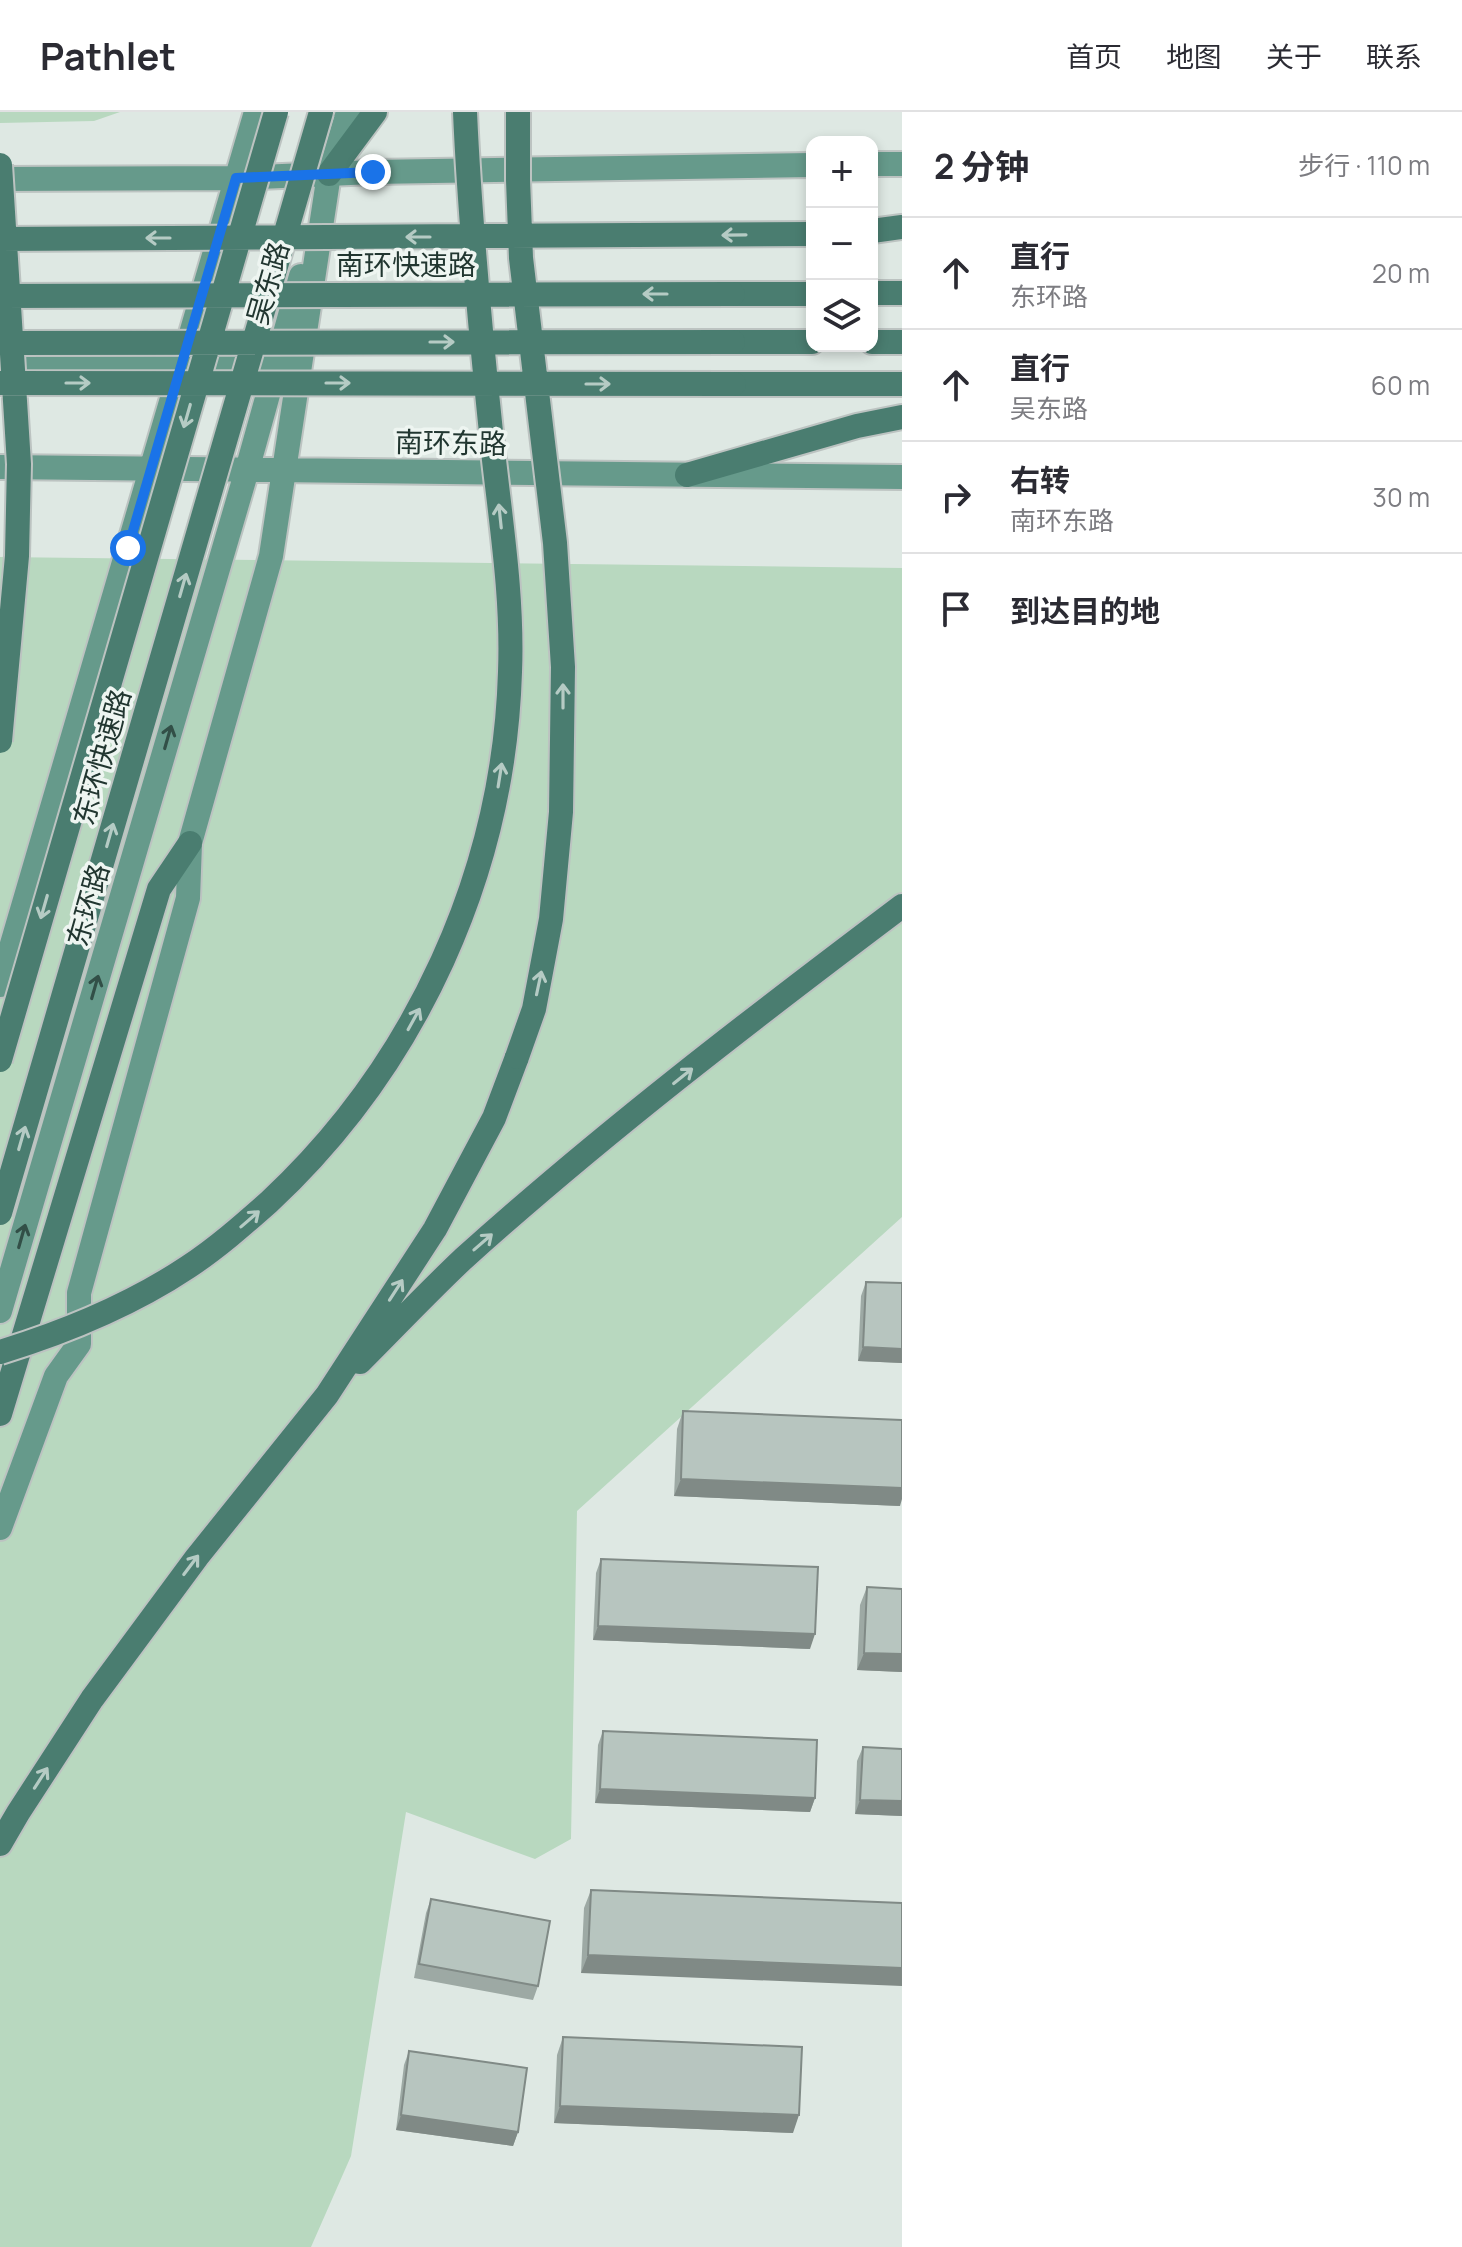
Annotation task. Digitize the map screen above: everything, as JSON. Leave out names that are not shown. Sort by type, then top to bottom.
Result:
[{"type":"highway","name":"东环快速路","points":[[0,1060],[276,112]]},
{"type":"highway","name":"东环快速路","points":[[0,1213],[321,112]]},
{"type":"highway","points":[[329,174],[375,112]]},
{"type":"highway","points":[[0,1352],[71,1327],[150,1290],[222,1242],[284,1188],[340,1127],[389,1060],[430,988],[464,913],[497,793],[509,711],[511,669],[508,587],[473,258],[465,112]]},
{"type":"highway","points":[[0,1844],[92,1699],[197,1557],[327,1395],[435,1229],[494,1118],[534,1009],[551,919],[561,812],[563,667],[555,543],[521,258],[518,112]]},
{"type":"highway","points":[[0,165],[19,464],[17,556],[0,741]]},
{"type":"highway","points":[[878,230],[902,227]]},
{"type":"highway","points":[[0,239],[806,234]]},
{"type":"highway","points":[[878,293],[902,293]]},
{"type":"highway","name":"南环快速路","points":[[0,296],[806,294]]},
{"type":"highway","points":[[0,343],[806,342]]},
{"type":"highway","points":[[878,342],[902,342]]},
{"type":"highway","points":[[0,383],[902,384]]},
{"type":"highway","points":[[687,475],[857,426],[902,417]]},
{"type":"highway","points":[[0,1414],[159,889],[190,843]]},
{"type":"highway","points":[[327,1395],[461,1262],[558,1176],[726,1040],[902,906]]},
{"type":"main road","points":[[0,985],[256,112]]},
{"type":"main road","name":"吴东路","points":[[247,470],[348,112]]},
{"type":"main road","points":[[878,164],[902,164]]},
{"type":"main road","points":[[0,179],[236,178],[806,165]]},
{"type":"main road","points":[[0,1528],[56,1376],[79,1344],[79,1293],[188,898],[190,843],[271,556],[329,174]]},
{"type":"main road","points":[[0,364],[276,364]]},
{"type":"main road","name":"南环东路","points":[[0,467],[902,477]]},
{"type":"main road","name":"东环路","points":[[0,1311],[247,470]]},
{"type":"green space","points":[[0,112],[120,112],[94,121],[0,123]]},
{"type":"green space","points":[[0,557],[902,568],[902,1217],[577,1511],[571,1839],[535,1859],[406,1812],[351,2156],[311,2247],[0,2247]]},
{"type":"building","points":[[866,1282],[902,1283],[902,1349],[863,1347]]},
{"type":"building","points":[[683,1411],[902,1420],[902,1488],[681,1479]]},
{"type":"building","points":[[601,1559],[818,1567],[815,1634],[598,1626]]},
{"type":"building","points":[[867,1587],[902,1589],[902,1654],[864,1653]]},
{"type":"building","points":[[603,1731],[817,1740],[815,1798],[600,1789]]},
{"type":"building","points":[[863,1747],[902,1749],[902,1801],[860,1800]]},
{"type":"building","points":[[591,1890],[902,1903],[902,1968],[588,1955]]},
{"type":"building","points":[[431,1899],[550,1921],[538,1986],[419,1964]]},
{"type":"building","points":[[563,2037],[802,2047],[799,2115],[560,2106]]},
{"type":"building","points":[[409,2051],[527,2068],[518,2132],[401,2115]]},
{"type":"route","points":[[128,548],[236,178],[373,172]]}]
